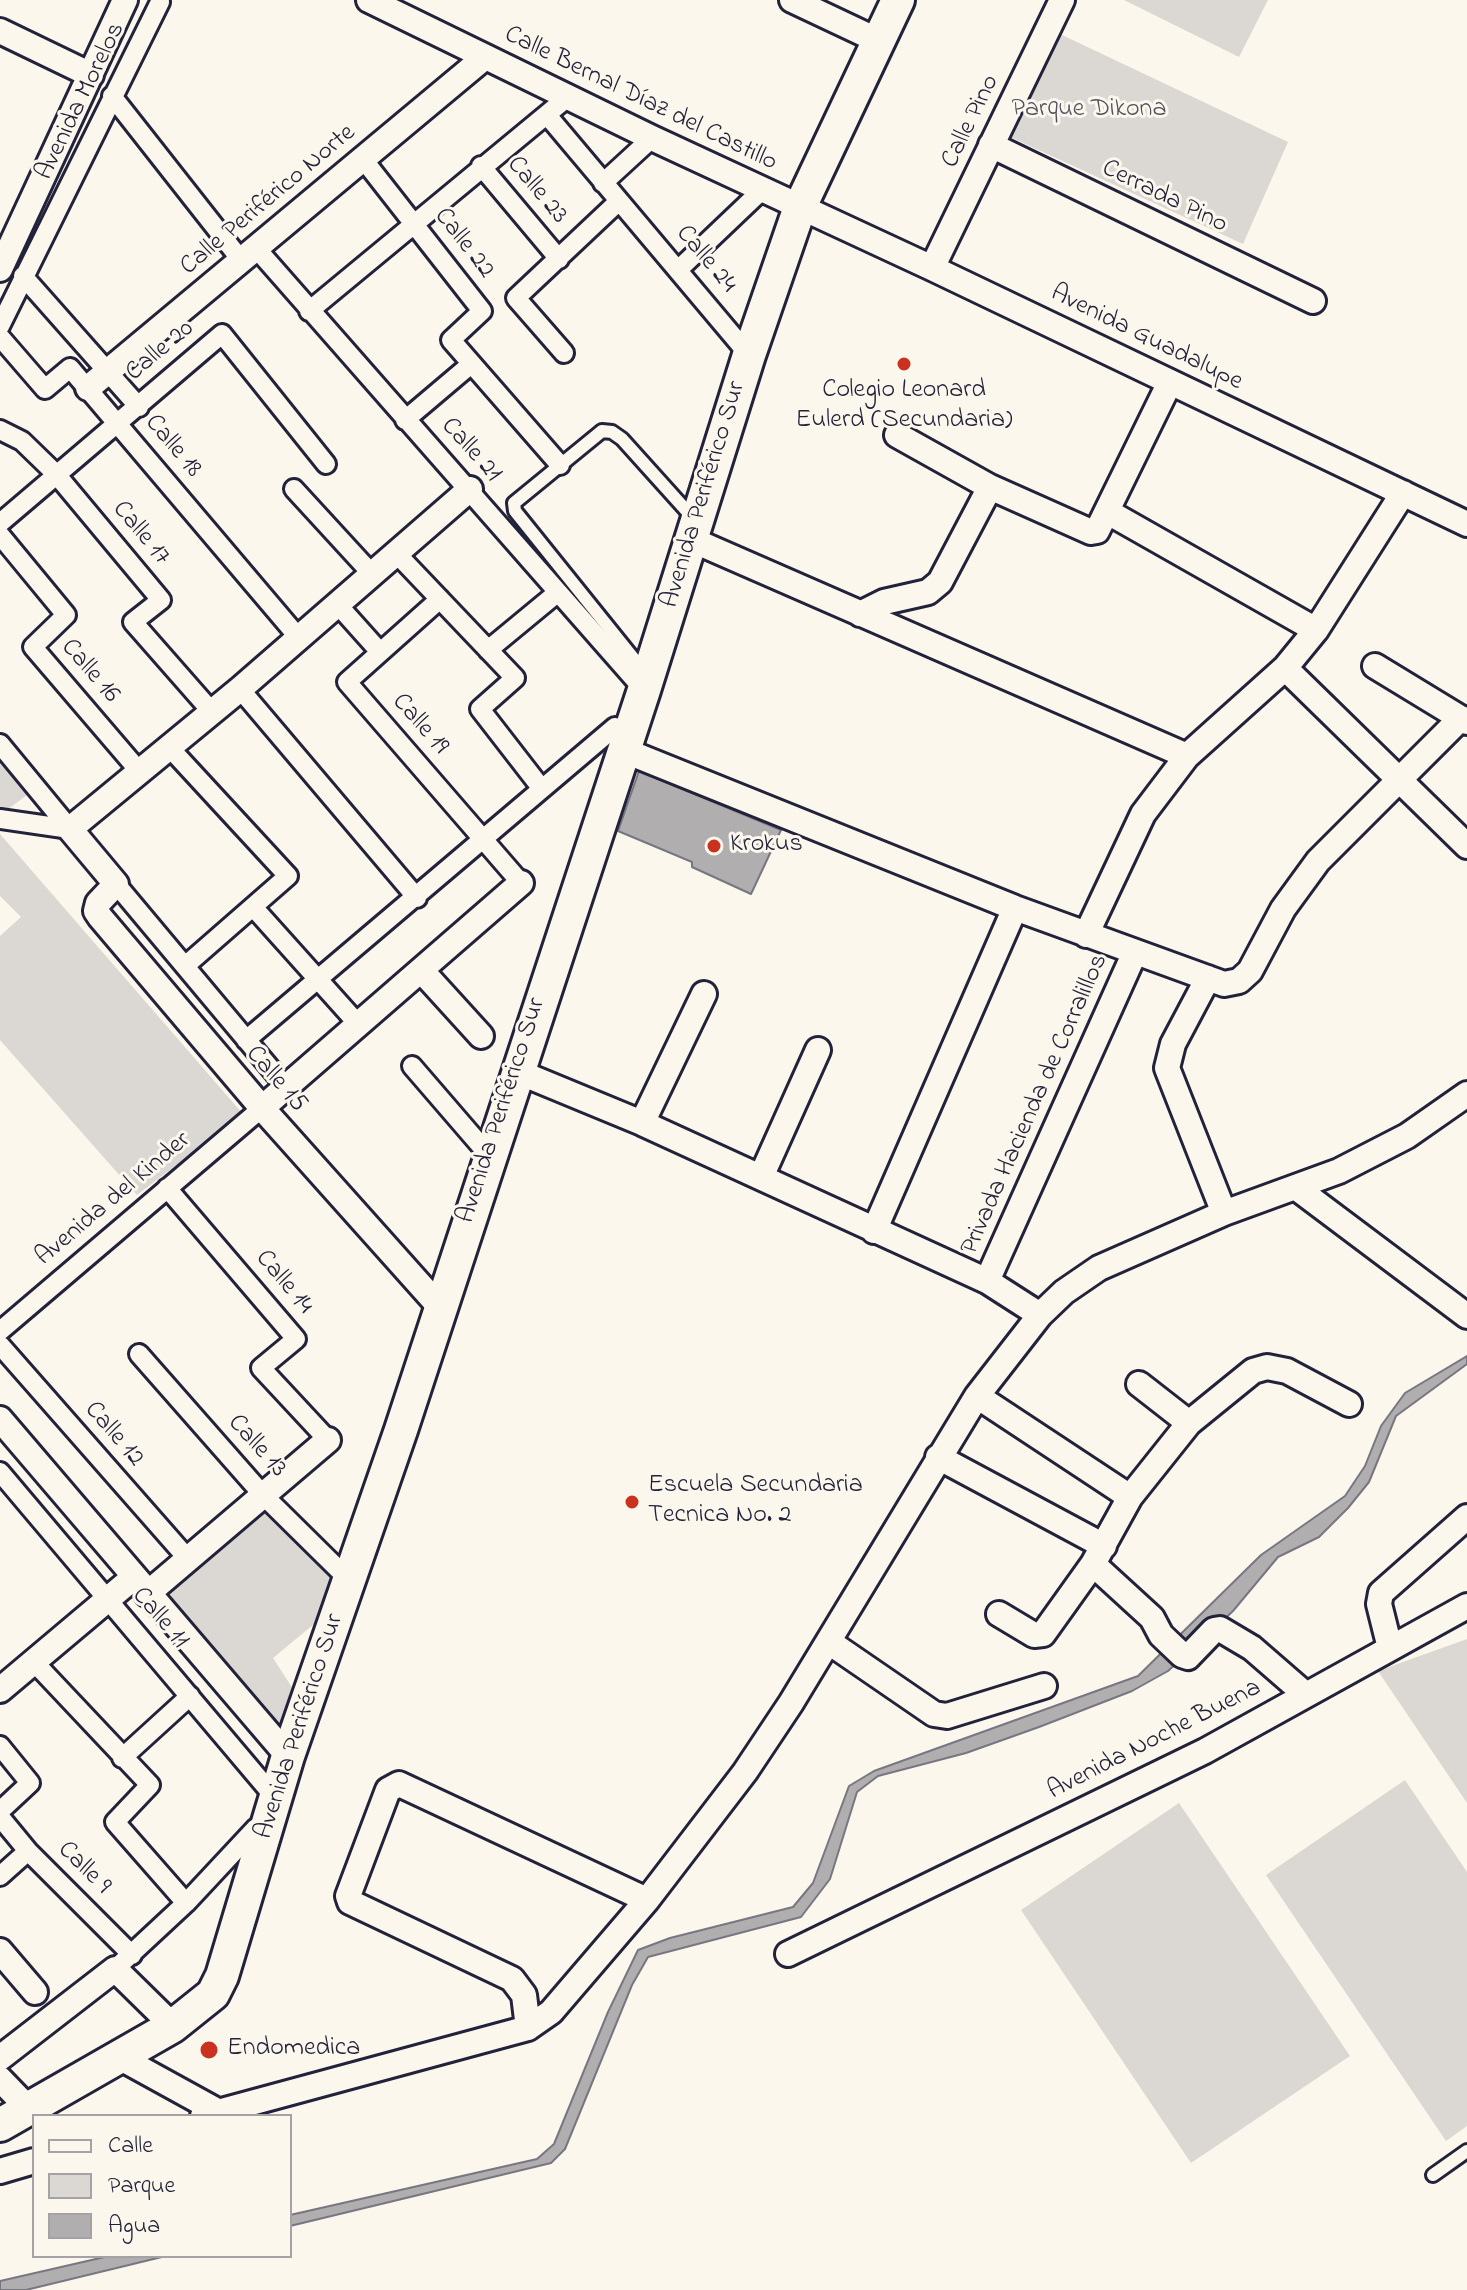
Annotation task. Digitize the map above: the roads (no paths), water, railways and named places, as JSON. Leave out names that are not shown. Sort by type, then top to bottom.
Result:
[{"type":"street","points":[[12,272],[6,241],[27,208],[125,0]]},
{"type":"street","name":"Calle Bernal Díaz del Castillo","points":[[369,0],[800,207]]},
{"type":"street","points":[[792,0],[879,41]]},
{"type":"street","name":"Avenida Periférico Sur","points":[[0,2125],[173,2026],[213,1994],[222,1976],[288,1756],[401,1430],[619,738],[646,683],[749,355],[800,207],[898,0]]},
{"type":"street","name":"Calle Pino","points":[[932,268],[1062,0]]},
{"type":"street","name":"Avenida Morelos","points":[[0,326],[12,272],[51,225],[160,2]]},
{"type":"street","points":[[0,31],[91,75]]},
{"type":"street","name":"Calle Periférico Norte","points":[[88,388],[485,57]]},
{"type":"street","name":"Calle 21","points":[[112,96],[249,254],[309,311],[470,489],[557,593],[646,683]]},
{"type":"street","points":[[309,311],[569,96]]},
{"type":"street","name":"Calle 24","points":[[547,115],[749,355]]},
{"type":"street","points":[[603,183],[652,138]]},
{"type":"street","name":"Cerrada Pino","points":[[991,145],[1313,301]]},
{"type":"street","name":"Calle 22","points":[[363,159],[482,311],[451,340],[560,465]]},
{"type":"street","name":"Calle 23","points":[[481,166],[559,259],[516,298],[564,353]]},
{"type":"street","points":[[679,269],[762,190]]},
{"type":"street","points":[[559,259],[619,201]]},
{"type":"street","name":"Avenida Guadalupe","points":[[800,207],[1467,524]]},
{"type":"street","name":"Avenida Morelos","points":[[27,208],[51,225]]},
{"type":"street","name":"Calle 20","points":[[12,272],[139,407],[222,334],[326,464]]},
{"type":"street","name":"Calle 18","points":[[0,337],[45,389],[70,368],[299,638]]},
{"type":"street","points":[[405,420],[470,365]]},
{"type":"street","points":[[897,435],[990,487],[1091,532],[1097,531],[1170,382]]},
{"type":"street","points":[[0,523],[139,407]]},
{"type":"street","name":"Calle 17","points":[[0,430],[22,441],[56,474],[161,600],[133,622],[212,712]]},
{"type":"street","points":[[860,614],[884,602],[928,592],[940,582],[990,487]]},
{"type":"street","points":[[294,489],[372,574]]},
{"type":"street","points":[[0,819],[70,829],[240,689],[470,489]]},
{"type":"street","points":[[1086,935],[1143,814],[1187,756],[1285,668],[1316,630],[1403,493]]},
{"type":"street","points":[[1108,512],[1316,630]]},
{"type":"street","points":[[692,530],[860,614],[1187,756]]},
{"type":"street","name":"Calle 16","points":[[0,535],[66,615],[33,647],[140,772]]},
{"type":"street","points":[[396,553],[515,678],[480,709],[542,789]]},
{"type":"street","points":[[488,650],[557,593]]},
{"type":"street","points":[[338,605],[380,652],[440,599]]},
{"type":"street","name":"Calle 19","points":[[380,652],[347,682],[521,883]]},
{"type":"street","points":[[246,1040],[542,789],[619,738],[1015,908],[1224,984],[1239,981],[1250,971],[1299,884],[1400,777],[1464,720],[1375,666]]},
{"type":"street","points":[[1285,668],[1400,777],[1467,846]]},
{"type":"street","points":[[240,689],[417,898]]},
{"type":"street","points":[[0,744],[286,1087]]},
{"type":"street","points":[[169,747],[288,876],[185,966]]},
{"type":"street","points":[[262,1108],[521,883]]},
{"type":"street","name":"Calle 15","points":[[116,884],[98,903],[96,911],[100,917],[262,1108],[439,1306]]},
{"type":"street","points":[[254,908],[358,1024]]},
{"type":"street","points":[[874,1231],[1015,908]]},
{"type":"street","name":"Privada Hacienda de Corralillos","points":[[987,1281],[1135,952]]},
{"type":"street","points":[[421,970],[481,1036]]},
{"type":"street","points":[[1208,978],[1173,1044],[1167,1068],[1224,1213]]},
{"type":"street","points":[[642,1123],[704,994]]},
{"type":"street","points":[[761,1177],[818,1050]]},
{"type":"street","points":[[412,1066],[481,1146]]},
{"type":"street","points":[[516,1071],[642,1123],[987,1281],[1040,1315]]},
{"type":"street","points":[[119,2057],[211,2114],[528,2028],[551,2012],[647,1900],[745,1772],[829,1642],[977,1396],[1040,1315],[1064,1292],[1099,1268],[1224,1213],[1298,1189],[1407,1136],[1467,1094]]},
{"type":"street","name":"Avenida del Kinder","points":[[0,1331],[262,1108]]},
{"type":"street","name":"Calle 14","points":[[167,1188],[296,1339],[261,1368],[328,1440]]},
{"type":"street","points":[[1298,1189],[1467,1316]]},
{"type":"street","name":"Calle 12","points":[[0,1345],[188,1559]]},
{"type":"street","name":"Calle 13","points":[[139,1354],[263,1495],[339,1570]]},
{"type":"street","points":[[999,1614],[1034,1635],[1043,1634],[1099,1555],[1130,1497],[1189,1423],[1253,1371],[1267,1367],[1287,1371],[1349,1404]]},
{"type":"street","points":[[1139,1384],[1189,1423]]},
{"type":"street","points":[[977,1396],[1130,1497]]},
{"type":"street","points":[[0,1419],[288,1756]]},
{"type":"street","points":[[2,1685],[34,1662],[107,1599],[140,1586],[188,1559],[328,1440]]},
{"type":"street","points":[[938,1457],[1099,1555],[1175,1648],[1188,1657],[1214,1630],[1220,1629],[1252,1648],[1305,1694]]},
{"type":"street","name":"Calle 11","points":[[0,1472],[190,1696],[272,1814]]},
{"type":"street","points":[[1390,1648],[1379,1604],[1381,1593],[1467,1517]]},
{"type":"street","name":"Avenida Noche Buena","points":[[788,1954],[1205,1751],[1467,1606]]},
{"type":"street","points":[[829,1642],[934,1714],[947,1716],[1044,1686]]},
{"type":"street","points":[[34,1662],[150,1785],[115,1822],[186,1903]]},
{"type":"street","points":[[122,1758],[190,1696]]},
{"type":"street","name":"Calle 9","points":[[0,1746],[30,1783],[0,1814],[123,1962]]},
{"type":"street","points":[[528,2028],[524,1995],[512,1979],[350,1902],[348,1896],[388,1790],[399,1784],[647,1900]]},
{"type":"street","points":[[0,2058],[123,1962],[186,1903],[272,1814]]},
{"type":"street","points":[[0,1876],[28,1851]]},
{"type":"street","points":[[0,1951],[56,2015]]},
{"type":"street","points":[[123,1962],[173,2026]]},
{"type":"street","points":[[0,2079],[29,2109]]},
{"type":"street","points":[[0,2171],[32,2162]]},
{"type":"lane","points":[[646,683],[515,511],[514,503],[596,433],[612,432],[692,530]]},
{"type":"lane","points":[[1433,2175],[1467,2151]]},
{"type":"water","name":"Krokus","points":[[639,771],[781,830],[751,894],[692,867],[692,862],[618,831]]},
{"type":"water","points":[[1467,1356],[1467,1364],[1396,1416],[1369,1482],[1348,1508],[1319,1537],[1278,1557],[1233,1611],[1168,1671],[1132,1691],[1039,1727],[966,1753],[878,1776],[857,1792],[830,1879],[801,1917],[648,1957],[632,1985],[565,2149],[551,2163],[292,2226],[292,2215],[537,2159],[554,2144],[608,2012],[638,1950],[670,1938],[793,1907],[813,1883],[849,1786],[874,1771],[1138,1676],[1261,1555],[1345,1496],[1365,1466],[1381,1426],[1405,1393]]},
{"type":"water","points":[[100,2258],[158,2258],[26,2290],[0,2290],[0,2281]]},
{"type":"place","name":"Colegio Leonard Eulerd (Secundaria)","points":[[904,364]]},
{"type":"place","name":"Krokus","points":[[714,846]]},
{"type":"place","name":"Escuela Secundaria Tecnica No. 2","points":[[632,1502]]},
{"type":"place","name":"Endomedica","points":[[209,2050]]},
{"type":"park label","name":"Parque Dikona","points":[[1089,111]]}]
